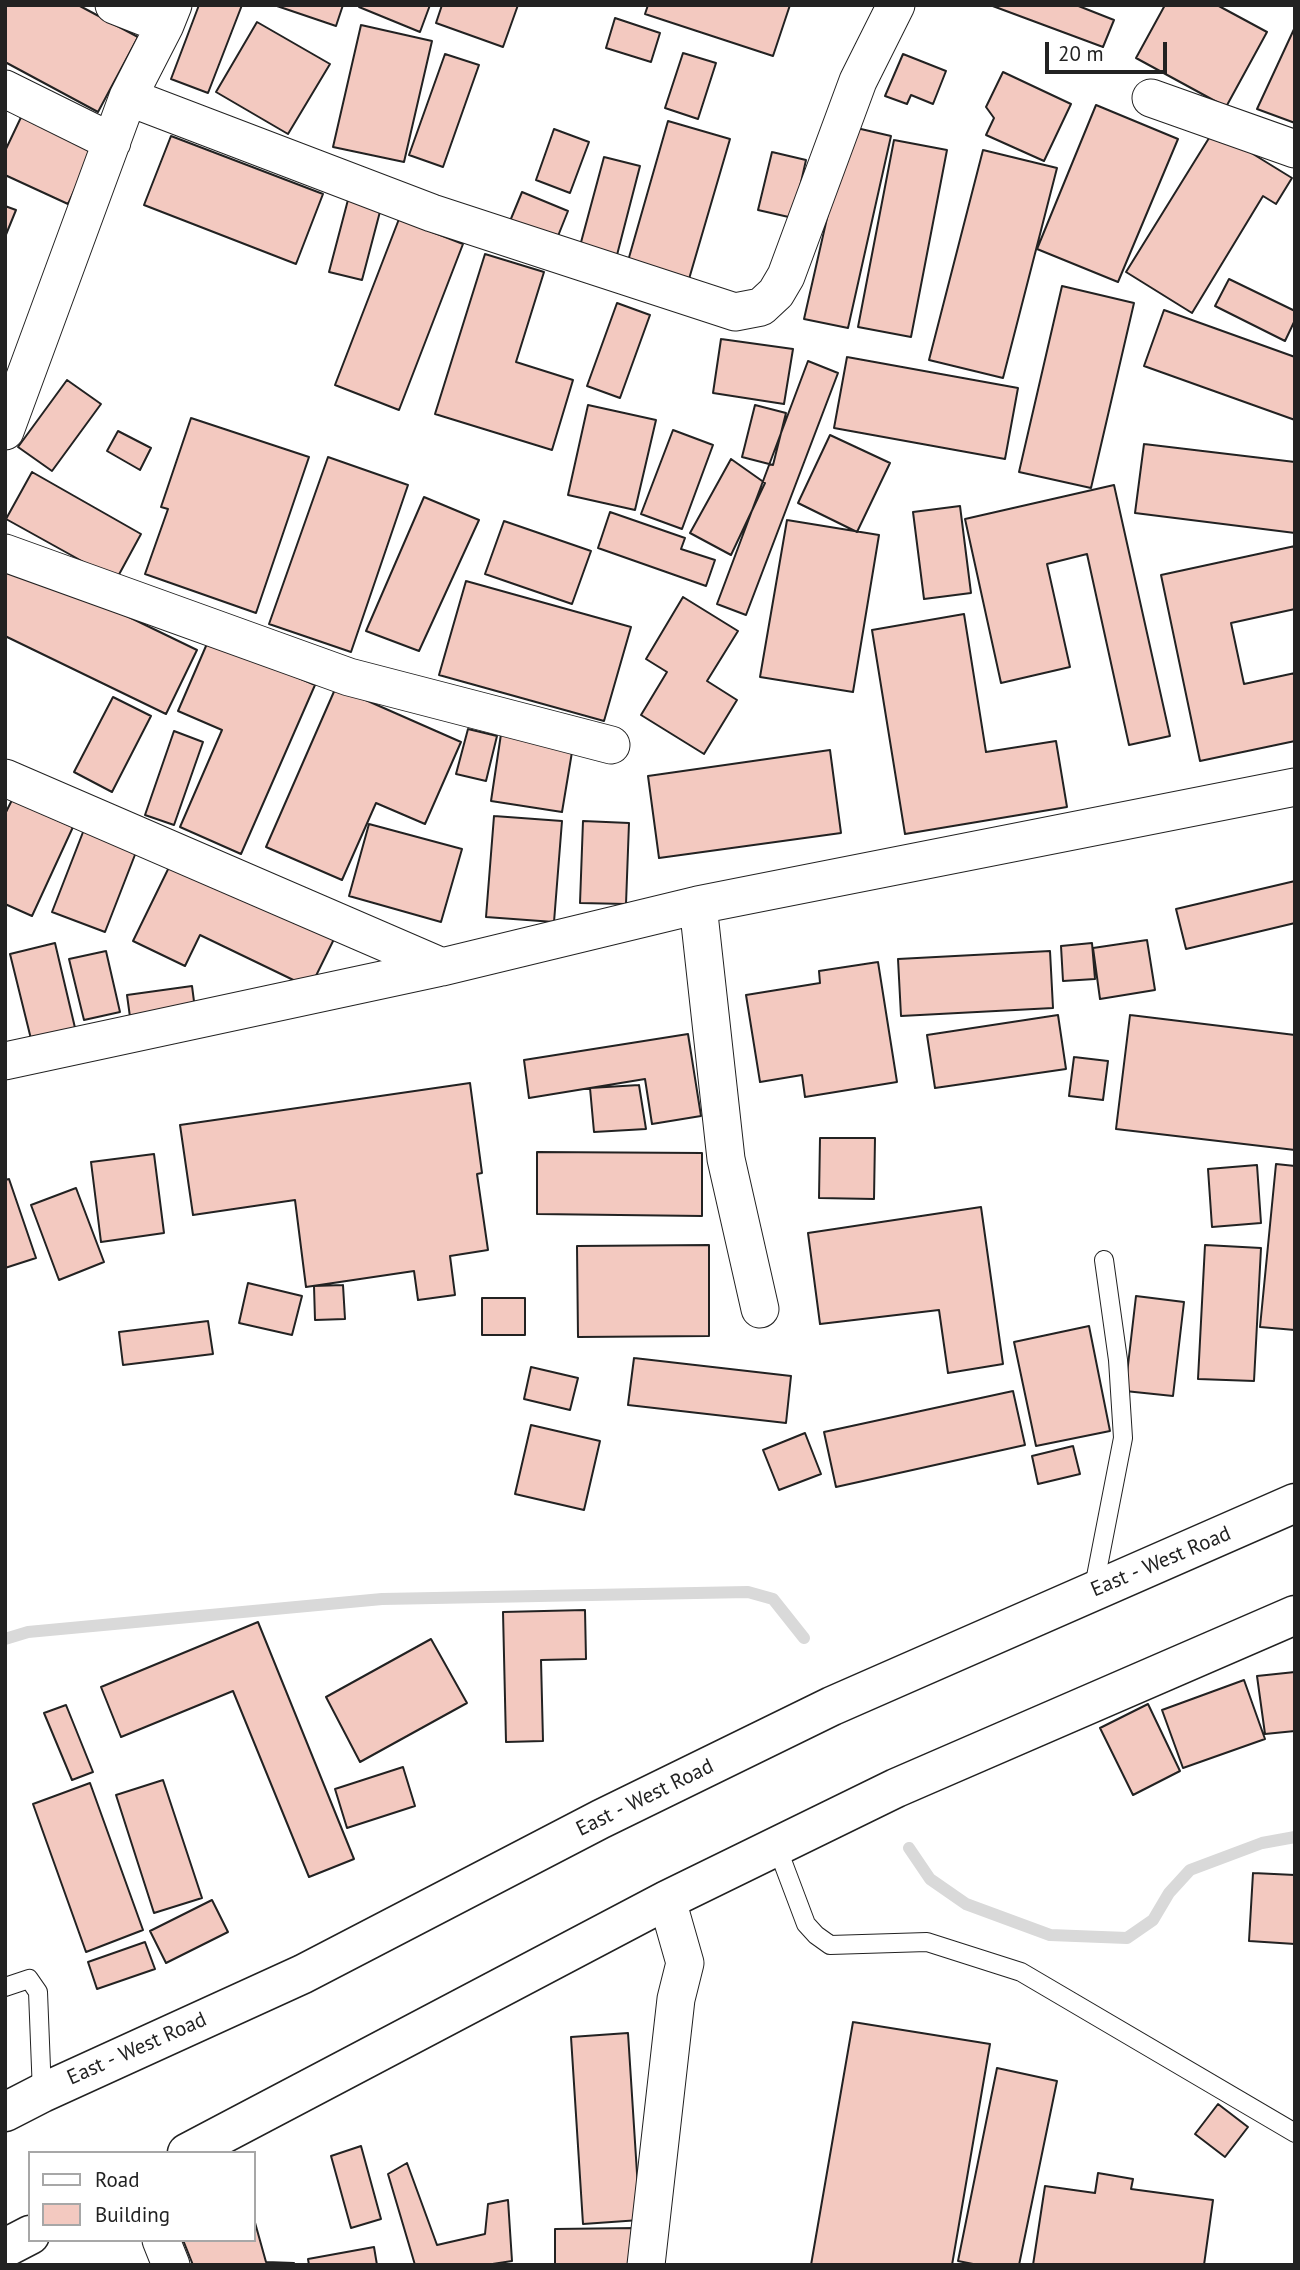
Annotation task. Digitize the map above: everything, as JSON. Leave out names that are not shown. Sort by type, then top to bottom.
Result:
[{"type":"main road","name":"East - West Road","points":[[5,2112],[303,1974],[601,1819],[832,1706],[1295,1503]]},
{"type":"main road","points":[[191,2151],[667,1900],[896,1788],[1295,1615]]},
{"type":"main road","points":[[5,2248],[28,2236]]},
{"type":"street","points":[[5,431],[128,97],[169,15],[114,5]]},
{"type":"street","points":[[128,97],[432,212],[735,312],[761,307],[776,293],[786,276],[858,81],[896,5]]},
{"type":"street","points":[[5,89],[111,142]]},
{"type":"street","points":[[1151,97],[1295,149]]},
{"type":"street","points":[[5,553],[349,677],[611,745]]},
{"type":"street","points":[[5,778],[442,967]]},
{"type":"street","points":[[5,1061],[442,967],[698,905],[1295,787]]},
{"type":"street","points":[[698,905],[726,1160],[760,1309]]},
{"type":"street","points":[[646,2265],[676,1999],[685,1963],[667,1900]]},
{"type":"street","points":[[162,2242],[171,2265]]},
{"type":"lane","points":[[1093,1592],[1123,1438],[1118,1360],[1104,1260]]},
{"type":"lane","points":[[777,1847],[806,1924],[816,1936],[830,1945],[927,1942],[1021,1972],[1295,2133]]},
{"type":"lane","points":[[5,1987],[29,1979],[38,1992],[42,2093]]},
{"type":"building","points":[[5,5],[78,5],[138,37],[98,112],[5,62]]},
{"type":"building","points":[[199,5],[242,5],[208,93],[171,79]]},
{"type":"building","points":[[274,5],[343,5],[336,26]]},
{"type":"building","points":[[430,5],[420,32],[359,7]]},
{"type":"building","points":[[442,5],[518,5],[503,47],[436,23]]},
{"type":"building","points":[[648,5],[790,5],[773,56],[645,14]]},
{"type":"building","points":[[990,5],[1076,5],[1114,20],[1103,47]]},
{"type":"building","points":[[1165,5],[1217,5],[1267,32],[1226,107],[1136,58]]},
{"type":"building","points":[[615,18],[660,33],[651,62],[606,48]]},
{"type":"building","points":[[257,22],[330,64],[288,134],[216,92]]},
{"type":"building","points":[[361,25],[432,41],[404,162],[333,147]]},
{"type":"building","points":[[1295,27],[1295,123],[1257,109]]},
{"type":"building","points":[[683,53],[716,63],[698,119],[665,108]]},
{"type":"building","points":[[445,54],[479,65],[443,167],[409,155]]},
{"type":"building","points":[[903,54],[946,71],[933,104],[911,95],[907,104],[885,96]]},
{"type":"building","points":[[1003,72],[1071,104],[1044,161],[986,135],[994,118],[986,107]]},
{"type":"building","points":[[1096,105],[1178,139],[1118,282],[1037,249]]},
{"type":"building","points":[[24,111],[96,144],[68,204],[5,175],[5,151]]},
{"type":"building","points":[[668,121],[730,139],[689,279],[628,261]]},
{"type":"building","points":[[848,126],[891,136],[848,328],[804,319]]},
{"type":"building","points":[[554,129],[589,142],[570,193],[536,180]]},
{"type":"building","points":[[1214,130],[1292,178],[1276,204],[1263,196],[1192,313],[1126,272]]},
{"type":"building","points":[[171,136],[323,194],[296,264],[144,205]]},
{"type":"building","points":[[894,140],[947,150],[911,337],[858,327]]},
{"type":"building","points":[[983,150],[1057,168],[1003,378],[929,360]]},
{"type":"building","points":[[772,152],[806,160],[793,218],[758,210]]},
{"type":"building","points":[[604,157],[640,166],[617,255],[580,246]]},
{"type":"building","points":[[522,192],[568,211],[554,246],[508,226]]},
{"type":"building","points":[[349,196],[382,204],[362,280],[329,272]]},
{"type":"building","points":[[5,206],[16,210],[5,237]]},
{"type":"building","points":[[399,219],[463,244],[399,410],[335,385]]},
{"type":"building","points":[[485,254],[544,272],[516,362],[573,380],[552,450],[435,414]]},
{"type":"building","points":[[1229,279],[1295,311],[1295,320],[1285,341],[1215,306]]},
{"type":"building","points":[[1062,286],[1134,303],[1091,488],[1019,472]]},
{"type":"building","points":[[617,303],[650,315],[620,398],[587,386]]},
{"type":"building","points":[[1164,310],[1295,357],[1295,420],[1144,366]]},
{"type":"building","points":[[721,339],[793,349],[784,404],[713,393]]},
{"type":"building","points":[[847,357],[1018,388],[1005,459],[834,428]]},
{"type":"building","points":[[808,361],[838,373],[746,615],[717,604]]},
{"type":"building","points":[[67,380],[101,404],[52,471],[18,447]]},
{"type":"building","points":[[588,405],[656,420],[635,510],[568,495]]},
{"type":"building","points":[[755,405],[786,413],[773,465],[742,457]]},
{"type":"building","points":[[191,418],[309,457],[256,613],[145,574],[168,509],[161,507]]},
{"type":"building","points":[[673,430],[713,445],[682,529],[641,514]]},
{"type":"building","points":[[118,431],[151,448],[140,470],[107,451]]},
{"type":"building","points":[[830,435],[890,463],[857,532],[798,503]]},
{"type":"building","points":[[1144,444],[1295,462],[1295,533],[1135,513]]},
{"type":"building","points":[[328,457],[408,485],[351,652],[269,624]]},
{"type":"building","points":[[731,459],[765,483],[731,555],[690,533]]},
{"type":"building","points":[[32,472],[141,534],[116,580],[6,519]]},
{"type":"building","points":[[1114,485],[1170,736],[1129,745],[1087,554],[1047,564],[1070,667],[1001,683],[965,519]]},
{"type":"building","points":[[424,497],[479,520],[419,651],[366,631]]},
{"type":"building","points":[[960,506],[971,593],[924,599],[913,512]]},
{"type":"building","points":[[610,512],[685,538],[681,549],[715,560],[706,586],[598,548]]},
{"type":"building","points":[[787,520],[879,535],[853,692],[760,677]]},
{"type":"building","points":[[504,521],[591,551],[572,604],[485,574]]},
{"type":"building","points":[[1295,546],[1295,609],[1231,623],[1244,684],[1295,673],[1295,741],[1200,761],[1161,575]]},
{"type":"building","points":[[11,560],[197,650],[166,714],[5,636],[5,571]]},
{"type":"building","points":[[466,581],[631,627],[604,721],[439,675]]},
{"type":"building","points":[[683,597],[738,631],[707,681],[737,700],[704,754],[641,715],[667,672],[646,659]]},
{"type":"building","points":[[964,614],[986,752],[1056,741],[1067,807],[905,834],[872,630]]},
{"type":"building","points":[[209,639],[315,685],[241,854],[180,827],[222,730],[178,711]]},
{"type":"building","points":[[336,687],[461,742],[425,824],[376,803],[342,880],[266,847]]},
{"type":"building","points":[[113,697],[151,716],[112,792],[74,772]]},
{"type":"building","points":[[468,729],[497,736],[486,781],[456,774]]},
{"type":"building","points":[[174,731],[203,742],[174,825],[145,815]]},
{"type":"building","points":[[501,734],[573,746],[562,812],[491,801]]},
{"type":"building","points":[[830,750],[841,833],[659,858],[648,776]]},
{"type":"building","points":[[12,800],[73,827],[32,916],[5,904],[5,814]]},
{"type":"building","points":[[494,816],[562,821],[554,922],[486,917]]},
{"type":"building","points":[[583,821],[629,823],[626,904],[580,903]]},
{"type":"building","points":[[369,824],[462,849],[441,922],[349,896]]},
{"type":"building","points":[[85,827],[138,847],[105,932],[52,912]]},
{"type":"building","points":[[174,857],[336,935],[310,988],[200,935],[185,966],[133,941]]},
{"type":"building","points":[[1295,881],[1295,923],[1186,949],[1176,909]]},
{"type":"building","points":[[1147,940],[1155,990],[1100,999],[1093,948]]},
{"type":"building","points":[[55,943],[76,1032],[32,1043],[10,954]]},
{"type":"building","points":[[1092,943],[1095,979],[1063,981],[1061,946]]},
{"type":"building","points":[[106,951],[120,1012],[84,1020],[69,959]]},
{"type":"building","points":[[1050,951],[1053,1008],[901,1016],[898,959]]},
{"type":"building","points":[[878,962],[897,1082],[805,1097],[802,1075],[760,1082],[746,995],[820,983],[819,971]]},
{"type":"building","points":[[192,986],[195,1009],[130,1017],[127,995]]},
{"type":"building","points":[[1058,1015],[1066,1069],[935,1088],[927,1035]]},
{"type":"building","points":[[1130,1015],[1295,1035],[1295,1150],[1116,1129]]},
{"type":"building","points":[[688,1034],[701,1116],[652,1124],[645,1079],[529,1098],[524,1060]]},
{"type":"building","points":[[1074,1057],[1108,1061],[1103,1100],[1069,1096]]},
{"type":"building","points":[[470,1083],[482,1173],[477,1174],[488,1250],[450,1256],[455,1295],[418,1300],[414,1271],[306,1287],[295,1200],[193,1215],[180,1125]]},
{"type":"building","points":[[639,1085],[646,1129],[594,1132],[590,1088]]},
{"type":"building","points":[[820,1138],[875,1138],[874,1199],[819,1198]]},
{"type":"building","points":[[537,1152],[702,1153],[702,1216],[537,1214]]},
{"type":"building","points":[[154,1154],[164,1233],[101,1242],[91,1162]]},
{"type":"building","points":[[1276,1164],[1295,1166],[1295,1330],[1260,1327]]},
{"type":"building","points":[[1257,1165],[1261,1223],[1212,1227],[1208,1169]]},
{"type":"building","points":[[9,1179],[36,1258],[5,1268],[5,1180]]},
{"type":"building","points":[[76,1188],[104,1262],[59,1280],[31,1205]]},
{"type":"building","points":[[981,1207],[1003,1364],[948,1373],[939,1310],[820,1324],[808,1233]]},
{"type":"building","points":[[709,1245],[709,1336],[578,1337],[577,1246]]},
{"type":"building","points":[[1205,1245],[1261,1248],[1254,1381],[1198,1379]]},
{"type":"building","points":[[248,1283],[302,1296],[292,1335],[239,1323]]},
{"type":"building","points":[[343,1285],[345,1319],[315,1320],[314,1286]]},
{"type":"building","points":[[1136,1296],[1184,1302],[1173,1396],[1125,1391]]},
{"type":"building","points":[[482,1298],[525,1298],[525,1335],[482,1335]]},
{"type":"building","points":[[208,1321],[213,1354],[123,1365],[119,1332]]},
{"type":"building","points":[[1089,1326],[1110,1431],[1036,1446],[1014,1342]]},
{"type":"building","points":[[634,1358],[791,1376],[786,1423],[628,1405]]},
{"type":"building","points":[[531,1367],[578,1378],[570,1410],[524,1399]]},
{"type":"building","points":[[1013,1391],[1025,1445],[836,1487],[824,1432]]},
{"type":"building","points":[[531,1425],[600,1441],[584,1510],[515,1494]]},
{"type":"building","points":[[805,1433],[821,1474],[779,1490],[763,1450]]},
{"type":"building","points":[[1073,1446],[1080,1474],[1038,1484],[1032,1456]]},
{"type":"building","points":[[585,1610],[586,1659],[541,1660],[543,1741],[506,1742],[503,1612]]},
{"type":"building","points":[[258,1622],[354,1859],[309,1877],[233,1691],[121,1737],[101,1687]]},
{"type":"building","points":[[431,1639],[467,1703],[360,1762],[326,1697]]},
{"type":"building","points":[[1295,1672],[1295,1731],[1265,1734],[1257,1676]]},
{"type":"building","points":[[1244,1680],[1265,1739],[1183,1768],[1162,1710]]},
{"type":"building","points":[[1148,1704],[1180,1771],[1133,1795],[1100,1728]]},
{"type":"building","points":[[66,1705],[93,1772],[72,1780],[44,1713]]},
{"type":"building","points":[[403,1767],[415,1806],[347,1828],[335,1789]]},
{"type":"building","points":[[163,1780],[202,1898],[154,1913],[116,1795]]},
{"type":"building","points":[[90,1783],[143,1930],[86,1952],[33,1804]]},
{"type":"building","points":[[1253,1873],[1295,1875],[1295,1944],[1249,1941]]},
{"type":"building","points":[[212,1900],[228,1932],[166,1963],[150,1931]]},
{"type":"building","points":[[145,1942],[155,1969],[97,1989],[88,1962]]},
{"type":"building","points":[[853,2022],[990,2044],[952,2265],[811,2265]]},
{"type":"building","points":[[628,2033],[640,2220],[583,2224],[571,2037]]},
{"type":"building","points":[[997,2068],[1057,2081],[1019,2265],[978,2265],[958,2261]]},
{"type":"building","points":[[1218,2104],[1248,2127],[1225,2157],[1195,2134]]},
{"type":"building","points":[[361,2146],[381,2219],[351,2228],[331,2156]]},
{"type":"building","points":[[407,2163],[437,2245],[485,2234],[488,2204],[508,2200],[512,2261],[486,2265],[415,2265],[388,2174]]},
{"type":"building","points":[[1098,2173],[1133,2179],[1131,2189],[1213,2200],[1204,2265],[1033,2265],[1045,2186],[1095,2193]]},
{"type":"building","points":[[256,2226],[266,2262],[295,2265],[193,2265],[184,2242],[256,2242]]},
{"type":"building","points":[[636,2228],[636,2265],[555,2265],[555,2229]]},
{"type":"building","points":[[374,2247],[377,2265],[309,2265],[308,2259]]},
{"type":"waterway","points":[[5,1639],[28,1632],[382,1599],[748,1592],[773,1599],[804,1638]]},
{"type":"waterway","points":[[909,1848],[930,1879],[966,1904],[1050,1935],[1127,1938],[1153,1920],[1169,1893],[1190,1870],[1262,1843],[1295,1837]]}]
